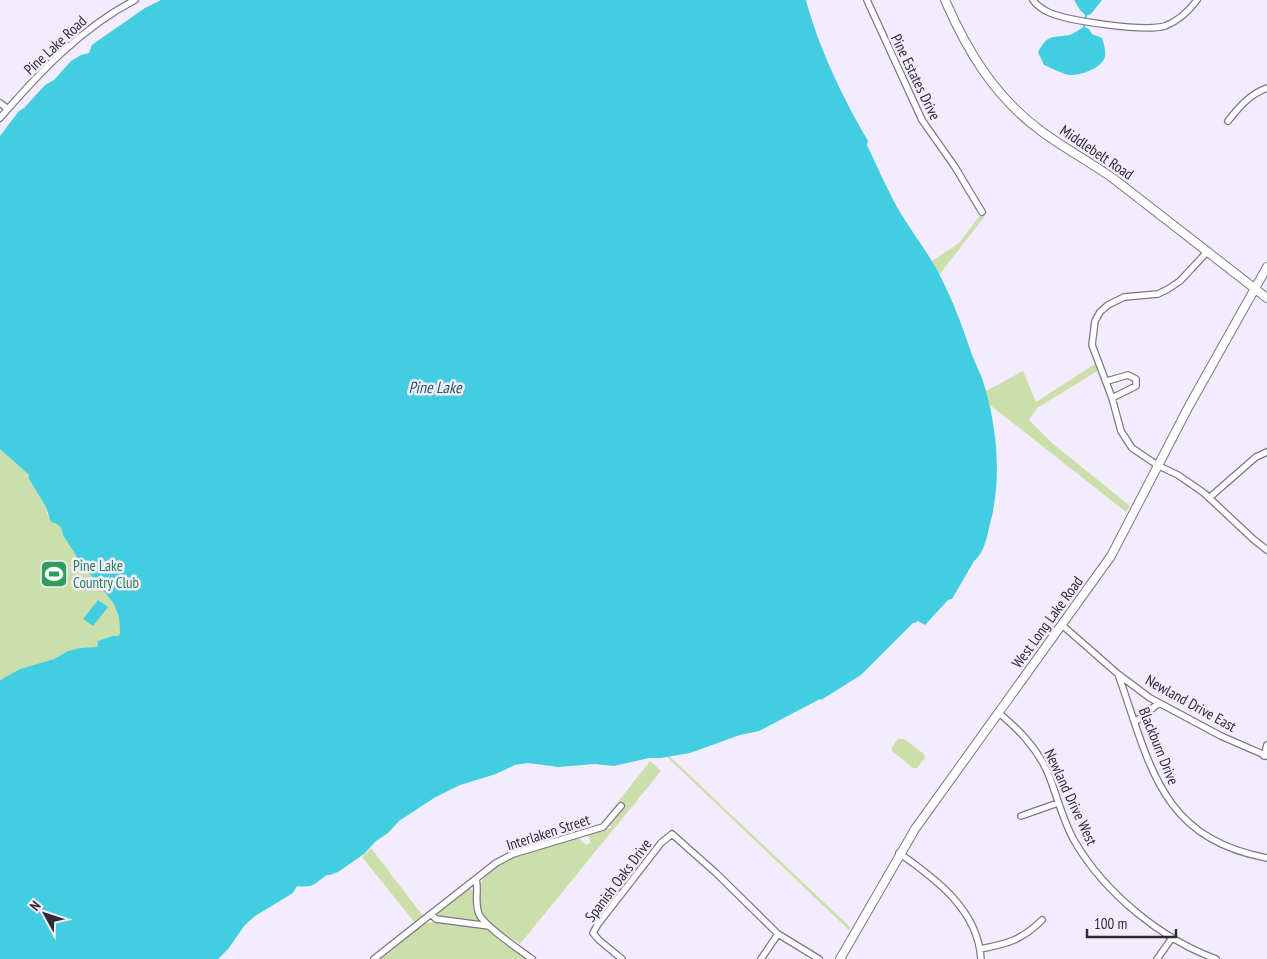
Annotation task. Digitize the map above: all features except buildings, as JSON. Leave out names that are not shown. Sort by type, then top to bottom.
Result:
[{"type":"main road","name":"Middlebelt Road","points":[[945,0],[972,56],[992,83],[1016,110],[1050,138],[1089,161],[1114,179],[1267,298]]},
{"type":"main road","name":"West Long Lake Road","points":[[840,959],[915,829],[1111,556],[1157,465],[1267,267]]},
{"type":"street","name":"Pine Lake Road","points":[[0,118],[52,63],[78,39],[109,15],[135,0]]},
{"type":"street","name":"Pine Estates Drive","points":[[867,0],[922,120],[955,167],[982,212]]},
{"type":"street","points":[[1033,0],[1039,7],[1057,15],[1149,29],[1164,26],[1175,21],[1190,9],[1197,0]]},
{"type":"street","points":[[1228,121],[1244,102],[1267,88]]},
{"type":"street","points":[[0,103],[8,109]]},
{"type":"street","points":[[1208,251],[1180,281],[1168,289],[1158,294],[1124,297],[1115,300],[1100,312],[1093,329],[1092,345],[1112,398],[1121,431],[1127,441],[1137,452],[1157,465],[1178,475],[1209,498],[1267,550]]},
{"type":"street","points":[[1106,381],[1128,375],[1136,378],[1136,386],[1112,398]]},
{"type":"street","points":[[1209,498],[1256,457],[1267,452]]},
{"type":"street","name":"Newland Drive East","points":[[1062,625],[1118,674],[1159,703],[1221,736],[1265,756]]},
{"type":"street","name":"Blackburn Drive","points":[[1118,674],[1158,785],[1174,809],[1195,829],[1218,844],[1244,854],[1267,858]]},
{"type":"street","points":[[1135,722],[1159,703]]},
{"type":"street","name":"Newland Drive West","points":[[999,712],[1031,744],[1047,771],[1074,841],[1098,876],[1132,909],[1172,938],[1216,959]]},
{"type":"street","points":[[1265,756],[1267,745]]},
{"type":"street","points":[[1021,816],[1058,803]]},
{"type":"street","name":"Interlaken Street","points":[[374,959],[496,863],[513,854],[603,827],[621,806]]},
{"type":"street","name":"Spanish Oaks Drive","points":[[622,959],[593,933],[661,843],[672,834],[716,873],[778,934],[820,959]]},
{"type":"street","points":[[899,854],[945,888],[965,911],[975,932],[981,959]]},
{"type":"street","points":[[476,879],[479,916],[488,926],[532,959]]},
{"type":"street","points":[[431,914],[436,919],[488,926]]},
{"type":"street","points":[[980,950],[1005,945],[1028,933],[1042,920]]},
{"type":"street","points":[[761,959],[778,934]]},
{"type":"street","points":[[1157,959],[1172,938]]},
{"type":"green space","points":[[982,213],[985,216],[939,275],[932,261],[959,243]]},
{"type":"green space","points":[[1095,364],[1099,370],[1037,408],[1029,420],[1052,443],[1130,506],[1126,512],[980,397],[986,391],[1023,371],[1036,402]]},
{"type":"green space","name":"Pine Lake Country Club","points":[[0,449],[29,475],[29,479],[46,507],[47,514],[61,527],[63,535],[77,557],[114,604],[119,617],[120,634],[118,637],[112,636],[98,641],[97,647],[68,651],[54,659],[20,669],[0,680]]},
{"type":"green space","points":[[898,739],[904,739],[924,754],[925,758],[917,768],[913,768],[892,751],[892,747]]},
{"type":"green space","points":[[664,754],[667,754],[850,927],[849,930]]},
{"type":"green space","points":[[650,761],[661,771],[520,944],[498,929],[484,916],[481,908],[480,894],[481,885],[486,875],[505,862],[543,848],[579,838],[586,845],[591,843],[588,836],[612,828],[603,821]]},
{"type":"green space","points":[[371,848],[423,916],[415,923],[362,857]]},
{"type":"green space","points":[[469,888],[474,891],[473,909],[479,921],[442,917],[437,914]]},
{"type":"green space","points":[[431,922],[466,924],[485,929],[502,938],[527,959],[377,959],[421,925]]},
{"type":"water","name":"Pine Lake","points":[[161,0],[806,0],[825,55],[868,141],[867,145],[885,184],[902,215],[936,268],[946,289],[982,379],[989,404],[995,435],[997,468],[992,516],[981,552],[952,599],[948,600],[925,625],[918,621],[913,623],[861,675],[821,700],[759,731],[740,735],[690,753],[649,758],[614,766],[595,764],[558,767],[528,763],[515,765],[496,774],[460,785],[434,798],[399,821],[364,854],[338,872],[327,875],[311,886],[297,886],[293,893],[255,916],[244,926],[229,948],[218,959],[0,959],[0,680],[20,669],[54,659],[68,651],[97,647],[98,641],[120,634],[119,617],[114,604],[90,574],[87,573],[63,535],[61,527],[51,522],[46,507],[29,479],[29,475],[0,449],[0,136],[19,111],[45,85],[54,80],[71,61],[89,53],[92,45],[96,42],[145,8]]},
{"type":"water","points":[[1074,0],[1102,0],[1091,14],[1086,16]]},
{"type":"water","points":[[1084,27],[1089,29],[1092,34],[1102,38],[1105,57],[1099,65],[1080,74],[1070,75],[1044,65],[1038,52],[1047,40],[1071,34]]},
{"type":"water","points":[[98,600],[108,607],[93,626],[83,619]]},
{"type":"waterway","points":[[1084,27],[1086,16]]},
{"type":"place","name":"Pine Lake Country Club","points":[[54,574]]}]
